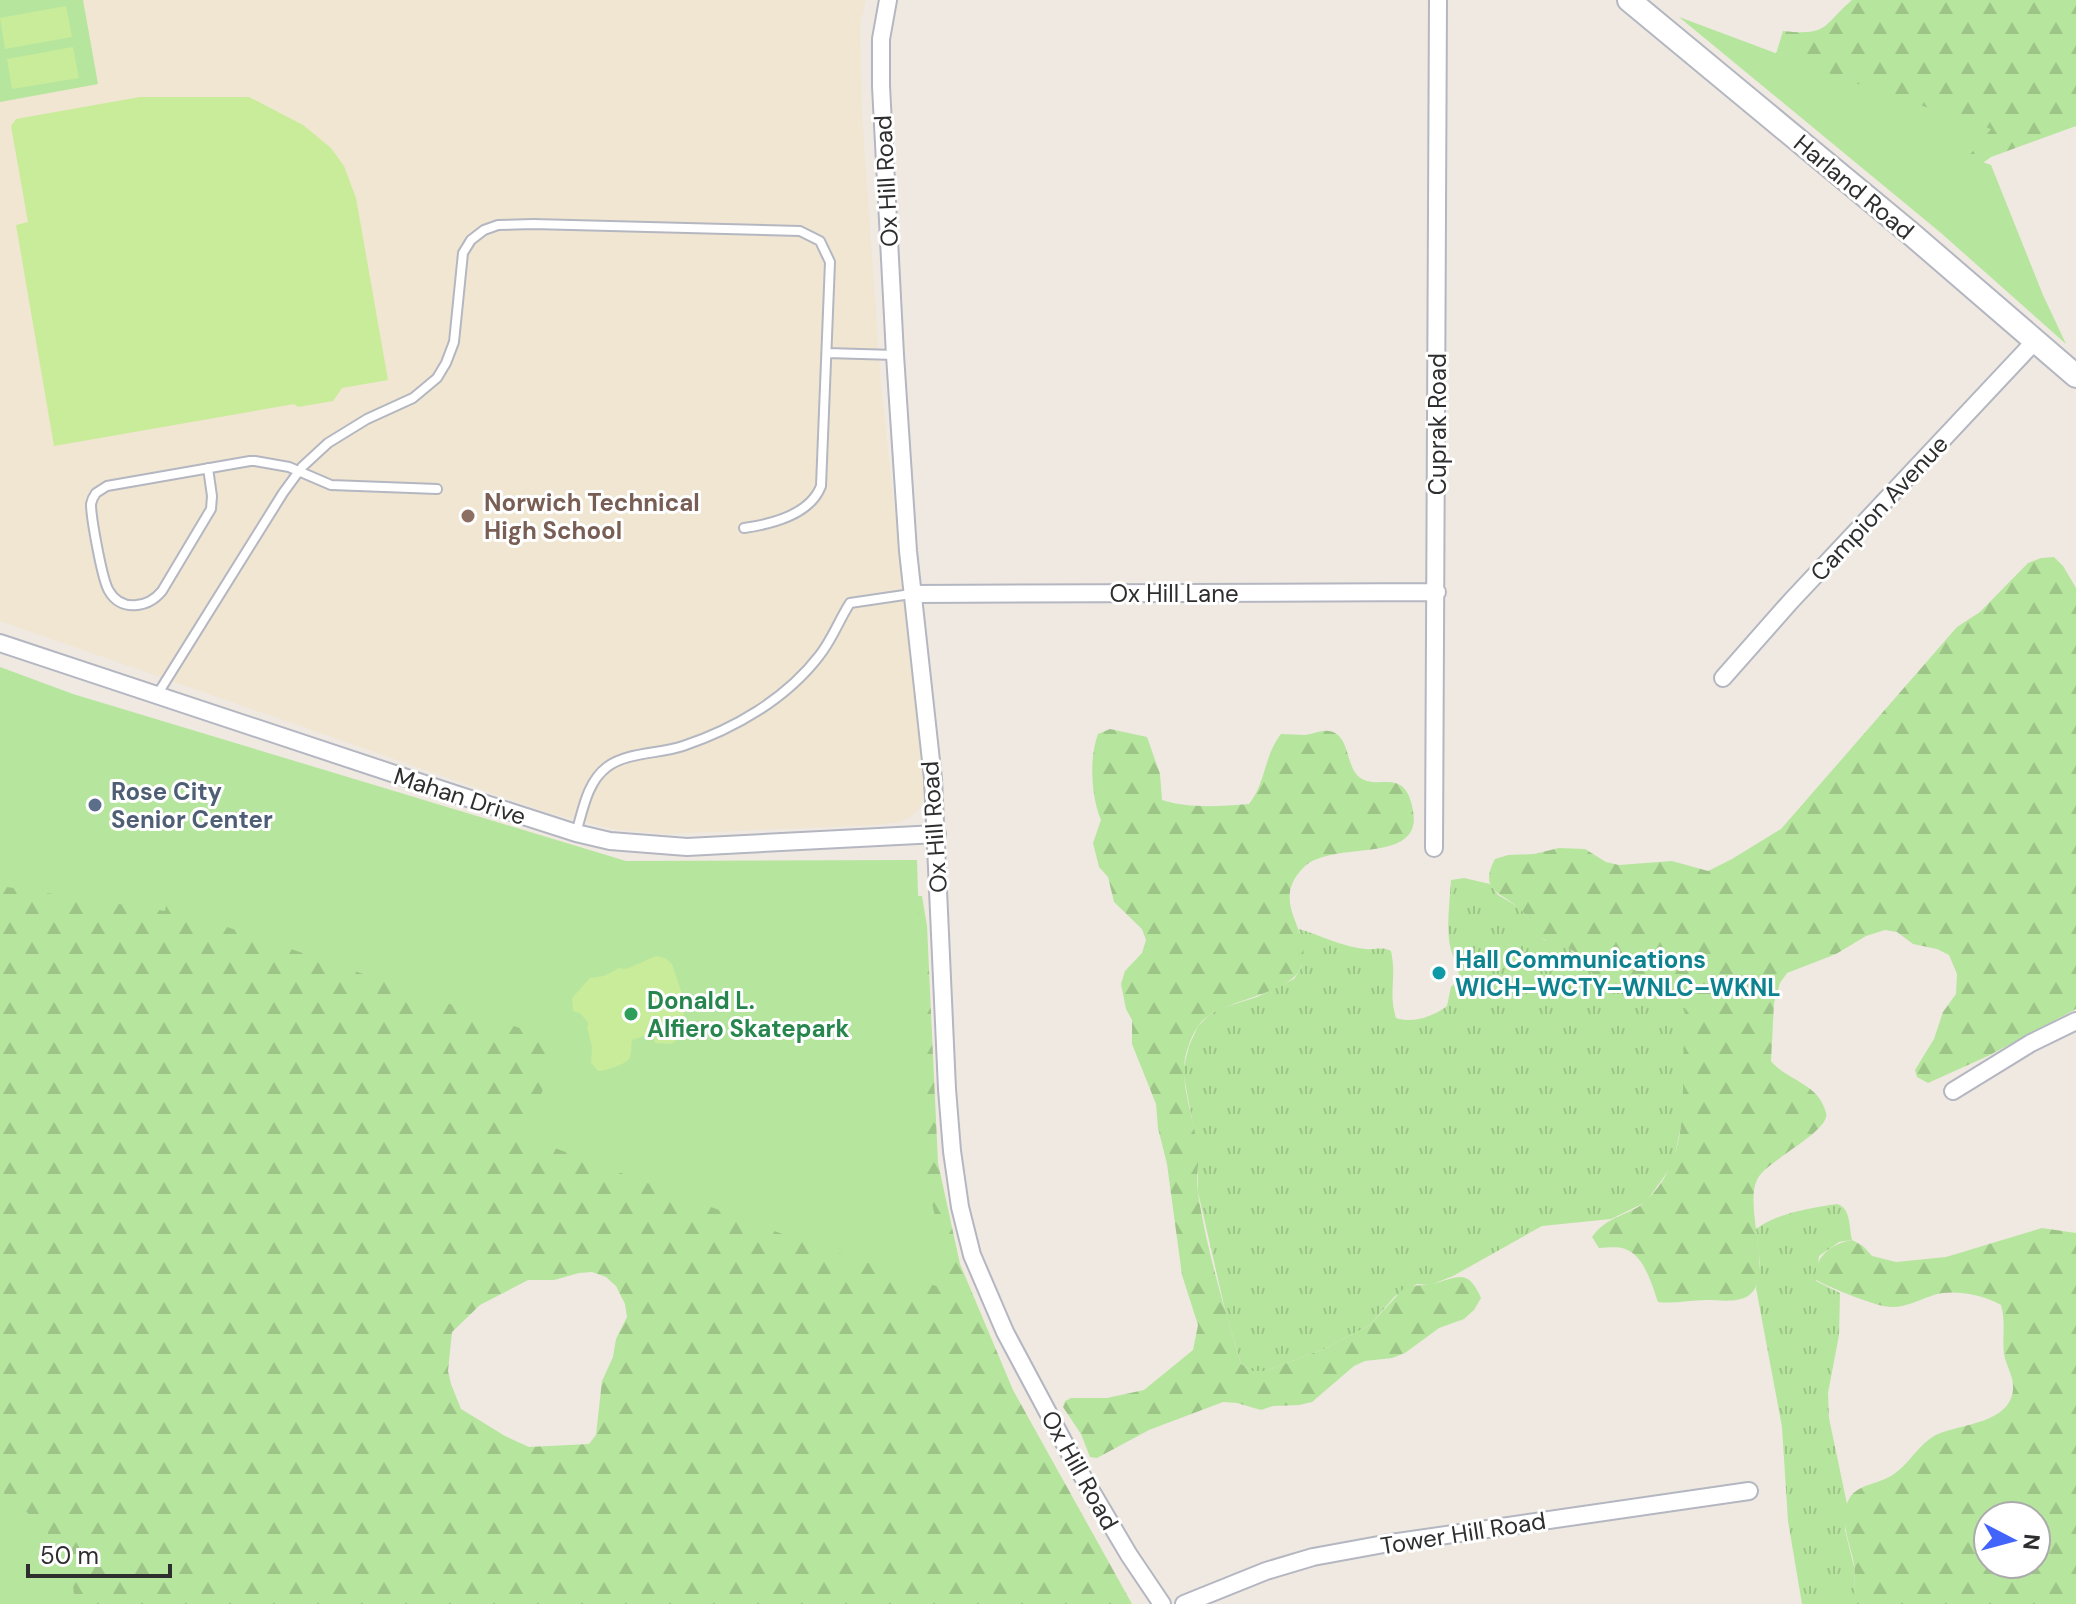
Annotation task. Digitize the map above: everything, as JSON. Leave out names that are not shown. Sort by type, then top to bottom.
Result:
[{"type":"main road","name":"Harland Road","points":[[1629,0],[2076,376]]},
{"type":"street","name":"Ox Hill Road","points":[[888,0],[881,39],[881,86],[895,355],[912,594],[937,834],[952,1151],[966,1235],[1005,1332],[1060,1436],[1129,1555],[1162,1604]]},
{"type":"street","name":"Cuprak Road","points":[[1434,848],[1438,0]]},
{"type":"street","name":"Campion Avenue","points":[[1723,678],[2036,340]]},
{"type":"street","name":"Ox Hill Lane","points":[[912,594],[1437,592]]},
{"type":"street","name":"Mahan Drive","points":[[0,643],[576,833],[622,843],[670,847],[937,834]]},
{"type":"street","points":[[1953,1091],[2031,1043],[2076,1021]]},
{"type":"street","name":"Tower Hill Road","points":[[1184,1604],[1266,1571],[1313,1557],[1749,1491]]},
{"type":"lane","points":[[157,695],[299,470],[338,436],[413,398],[437,378],[454,342],[463,253],[477,234],[498,225],[805,232],[820,241],[830,262],[822,480],[819,492],[807,506],[790,515],[768,524],[744,528]]},
{"type":"lane","points":[[827,353],[895,355]]},
{"type":"lane","points":[[208,468],[211,509],[162,591],[156,598],[142,604],[127,605],[118,601],[111,595],[104,580],[92,511],[96,493],[107,486],[208,468],[255,461],[299,470],[331,485],[437,489]]},
{"type":"lane","points":[[576,833],[589,789],[607,767],[622,759],[701,740],[740,721],[779,695],[816,660],[850,603],[912,594]]},
{"type":"shaded area","name":"Norwich Technical High School","points":[[0,0],[866,0],[860,24],[862,115],[881,386],[925,787],[921,806],[912,816],[900,822],[875,825],[666,834],[612,829],[546,812],[0,621]]},
{"type":"green space","points":[[0,0],[83,0],[98,84],[0,102]]},
{"type":"green space","points":[[1852,0],[2076,0],[2076,126],[1991,157],[1969,173],[1776,54],[1783,31],[1809,32],[1824,27]]},
{"type":"green space","points":[[66,6],[72,37],[5,49],[0,18]]},
{"type":"green space","points":[[1679,17],[1858,84],[1991,129],[1968,157],[1991,165],[2066,344],[1941,233]]},
{"type":"green space","points":[[73,47],[79,78],[12,89],[7,59]]},
{"type":"green space","points":[[140,97],[249,97],[303,125],[331,148],[344,166],[356,198],[388,380],[342,388],[333,401],[298,407],[294,404],[54,446],[16,225],[28,222],[11,126],[16,119]]},
{"type":"green space","points":[[2054,557],[2076,588],[2076,1009],[1988,1056],[1928,1083],[1917,1077],[1915,1070],[1934,1039],[1943,1012],[1956,994],[1957,974],[1949,955],[1913,944],[1897,932],[1885,930],[1787,973],[1780,983],[1774,1003],[1771,1061],[1817,1095],[1826,1113],[1825,1120],[1758,1178],[1754,1206],[1759,1273],[1756,1287],[1748,1296],[1733,1300],[1658,1302],[1646,1271],[1632,1252],[1615,1247],[1599,1248],[1592,1237],[1612,1219],[1647,1200],[1660,1185],[1676,1152],[1682,1117],[1686,1006],[1678,993],[1668,986],[1646,982],[1622,984],[1599,978],[1573,951],[1545,940],[1522,911],[1491,885],[1490,870],[1495,859],[1559,848],[1585,849],[1606,862],[1619,865],[1672,861],[1708,871],[1732,859],[1781,829],[1957,627],[1980,612],[2028,563]]},
{"type":"green space","points":[[0,667],[73,694],[626,861],[917,860],[926,1175],[951,1291],[785,1235],[523,1136],[563,1043],[166,906],[165,911],[0,886]]},
{"type":"green space","points":[[1110,729],[1147,737],[1160,774],[1162,800],[1173,803],[1206,806],[1249,804],[1281,734],[1305,735],[1326,731],[1340,737],[1357,775],[1371,782],[1401,786],[1411,802],[1413,826],[1407,837],[1396,844],[1331,855],[1316,859],[1304,867],[1294,881],[1290,894],[1302,943],[1300,969],[1282,985],[1211,1014],[1197,1027],[1188,1046],[1184,1073],[1198,1151],[1197,1182],[1201,1214],[1241,1364],[1252,1371],[1265,1371],[1324,1349],[1370,1325],[1405,1287],[1460,1277],[1471,1282],[1481,1298],[1464,1319],[1439,1328],[1405,1353],[1354,1366],[1312,1402],[1261,1410],[1223,1402],[1149,1430],[1097,1458],[1090,1457],[1081,1434],[1063,1407],[1065,1401],[1071,1398],[1107,1398],[1144,1390],[1193,1350],[1198,1325],[1182,1275],[1156,1104],[1132,1044],[1132,1020],[1126,1009],[1121,984],[1125,971],[1142,953],[1146,940],[1142,929],[1114,902],[1108,877],[1099,867],[1093,843],[1101,820],[1093,789],[1093,754],[1098,734]]},
{"type":"green space","points":[[0,867],[922,896],[927,926],[938,1163],[960,1264],[1013,1390],[1132,1604],[0,1604]],"holes":[[[592,1272],[606,1277],[616,1286],[625,1304],[627,1317],[602,1381],[596,1435],[589,1444],[529,1447],[461,1409],[448,1371],[452,1332],[480,1305],[528,1280],[554,1280]]]},
{"type":"green space","points":[[1464,878],[1490,884],[1498,895],[1520,908],[1544,940],[1569,948],[1596,976],[1607,981],[1645,981],[1670,987],[1681,994],[1686,1006],[1684,1112],[1673,1164],[1646,1202],[1611,1219],[1542,1226],[1453,1276],[1430,1285],[1417,1284],[1395,1296],[1370,1325],[1324,1349],[1265,1371],[1252,1371],[1241,1364],[1226,1314],[1198,1192],[1198,1152],[1183,1071],[1189,1046],[1198,1026],[1208,1016],[1294,979],[1301,968],[1303,954],[1299,929],[1350,946],[1391,951],[1396,1018],[1416,1019],[1442,1010],[1447,1006],[1451,987],[1460,978],[1448,930],[1451,880]]},
{"type":"green space","name":"Donald L. Alfiero Skatepark","points":[[656,956],[672,964],[686,1006],[676,1041],[671,1044],[655,1043],[652,1033],[632,1040],[629,1059],[598,1071],[591,1063],[589,1024],[581,1014],[573,1011],[572,998],[590,978],[604,976],[619,968],[626,969]]},
{"type":"green space","points":[[1837,1204],[1845,1209],[1852,1240],[1839,1242],[1819,1256],[1816,1281],[1840,1293],[1839,1335],[1828,1393],[1829,1418],[1847,1504],[1845,1530],[1855,1571],[1854,1604],[1802,1604],[1788,1521],[1782,1427],[1756,1288],[1760,1264],[1756,1229],[1784,1215]]},
{"type":"green space","points":[[2042,1228],[2076,1233],[2076,1604],[1854,1604],[1855,1573],[1845,1519],[1851,1496],[1860,1488],[1895,1473],[1934,1436],[1993,1417],[2010,1401],[2013,1389],[2004,1354],[2001,1305],[1994,1301],[1951,1293],[1892,1307],[1816,1280],[1817,1265],[1825,1253],[1852,1240],[1872,1256],[1896,1262],[1946,1257]]},
{"type":"green space","points":[[0,1490],[41,1526],[59,1548],[70,1572],[75,1604],[0,1604]]},
{"type":"place","name":"Norwich Technical High School","points":[[468,516]]},
{"type":"place","name":"Rose City Senior Center","points":[[95,805]]},
{"type":"place","name":"Hall Communications WICH–WCTY–WNLC–WKNL","points":[[1439,973]]},
{"type":"place","name":"Donald L. Alfiero Skatepark","points":[[631,1014]]}]
